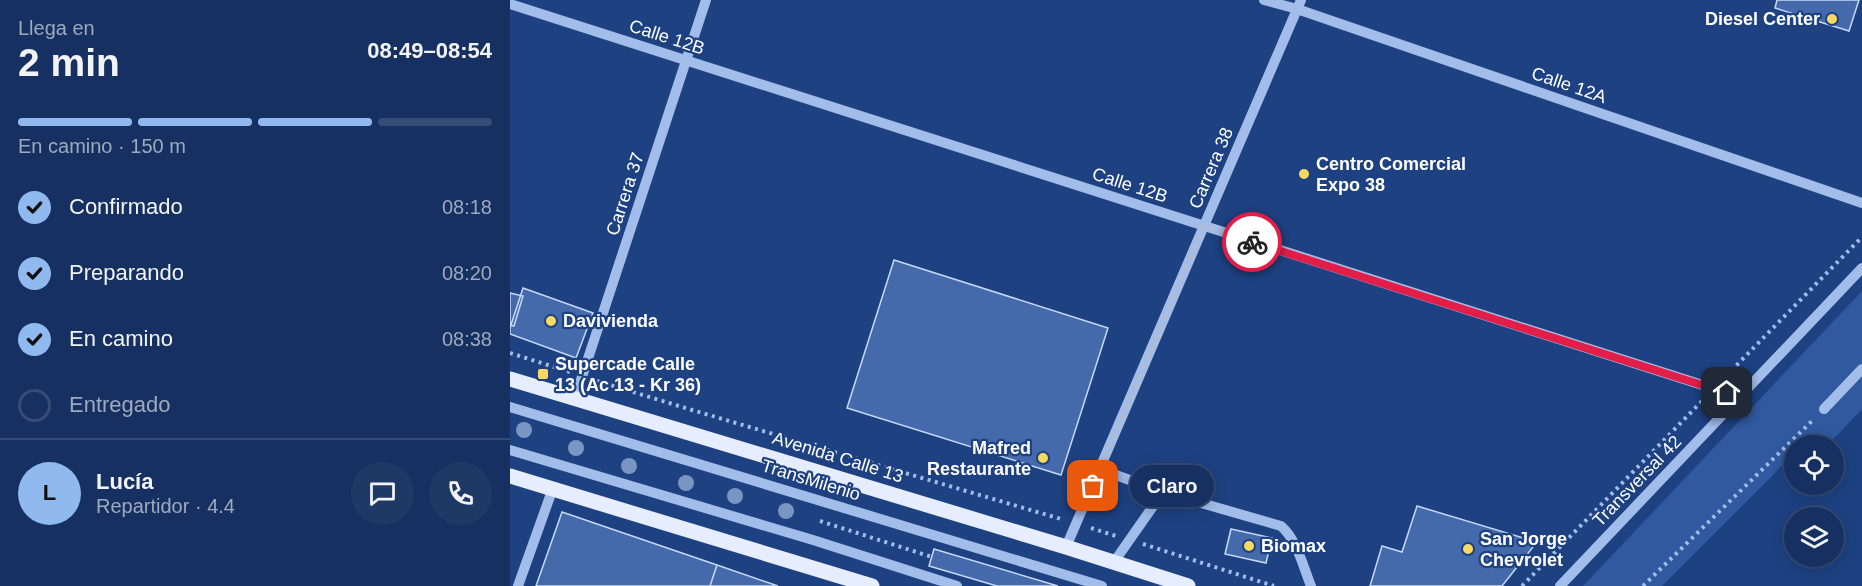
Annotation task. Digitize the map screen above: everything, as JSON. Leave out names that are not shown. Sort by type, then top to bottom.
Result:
[{"type":"main road","name":"Avenida Calle 13","points":[[510,379],[1188,586]]},
{"type":"main road","points":[[510,476],[838,581],[872,586]]},
{"type":"street","name":"Carrera 37","points":[[575,399],[706,0]]},
{"type":"street","name":"Calle 12A","points":[[1264,0],[1299,5],[1862,203]]},
{"type":"street","name":"Calle 12B","points":[[510,4],[1740,398]]},
{"type":"street","name":"Carrera 38","points":[[1066,547],[1299,5]]},
{"type":"street","name":"Transversal 42","points":[[1560,586],[1862,268]]},
{"type":"street","points":[[1824,408],[1862,369]]},
{"type":"street","name":"TransMilenio","points":[[510,407],[1102,586]]},
{"type":"street","points":[[510,450],[813,540],[957,586]]},
{"type":"street","points":[[1101,467],[1113,474],[1163,492],[1281,526],[1293,541],[1311,586]]},
{"type":"street","points":[[518,586],[553,489]]},
{"type":"street","points":[[1114,562],[1163,492]]},
{"type":"path","points":[[1522,586],[1862,237]]},
{"type":"path","points":[[510,353],[692,410],[1131,540],[1274,586]]},
{"type":"path","points":[[1643,586],[1824,408]]},
{"type":"path","points":[[816,530],[822,512]]},
{"type":"path","points":[[820,521],[932,557]]},
{"type":"shaded area","points":[[1862,291],[1862,409],[1837,435],[1784,435],[1784,464],[1662,586],[1583,586]]},
{"type":"building","name":"Diesel Center","points":[[1777,0],[1859,0],[1849,31],[1775,8]]},
{"type":"building","points":[[894,260],[1108,328],[1061,475],[847,408]]},
{"type":"building","name":"Davivienda","points":[[523,288],[593,313],[576,358],[510,334]]},
{"type":"building","points":[[510,293],[523,296],[514,326],[510,325]]},
{"type":"building","name":"San Jorge Chevrolet","points":[[1417,506],[1537,542],[1502,586],[1370,586],[1382,546],[1402,552]]},
{"type":"building","points":[[562,512],[717,565],[710,586],[536,586]]},
{"type":"building","name":"Biomax","points":[[1231,529],[1272,538],[1266,563],[1225,554]]},
{"type":"building","points":[[934,549],[1058,586],[997,586],[929,566]]},
{"type":"building","points":[[717,565],[778,586],[710,586]]},
{"type":"way so far","points":[[1093,486],[1204,226],[1252,242]]},
{"type":"place","name":"Diesel Center","points":[[1832,19]]},
{"type":"place","name":"Centro Comercial Expo 38","points":[[1304,174]]},
{"type":"place","name":"Davivienda","points":[[551,321]]},
{"type":"place","name":"Supercade Calle 13 (Ac 13 - Kr 36)","points":[[543,374]]},
{"type":"place","name":"Mafred Restaurante","points":[[1043,458]]},
{"type":"place","name":"Claro","points":[[1093,486]]},
{"type":"place","name":"Biomax","points":[[1249,546]]},
{"type":"place","name":"San Jorge Chevrolet","points":[[1468,549]]},
{"type":"route","points":[[1252,242],[1727,393]]}]
